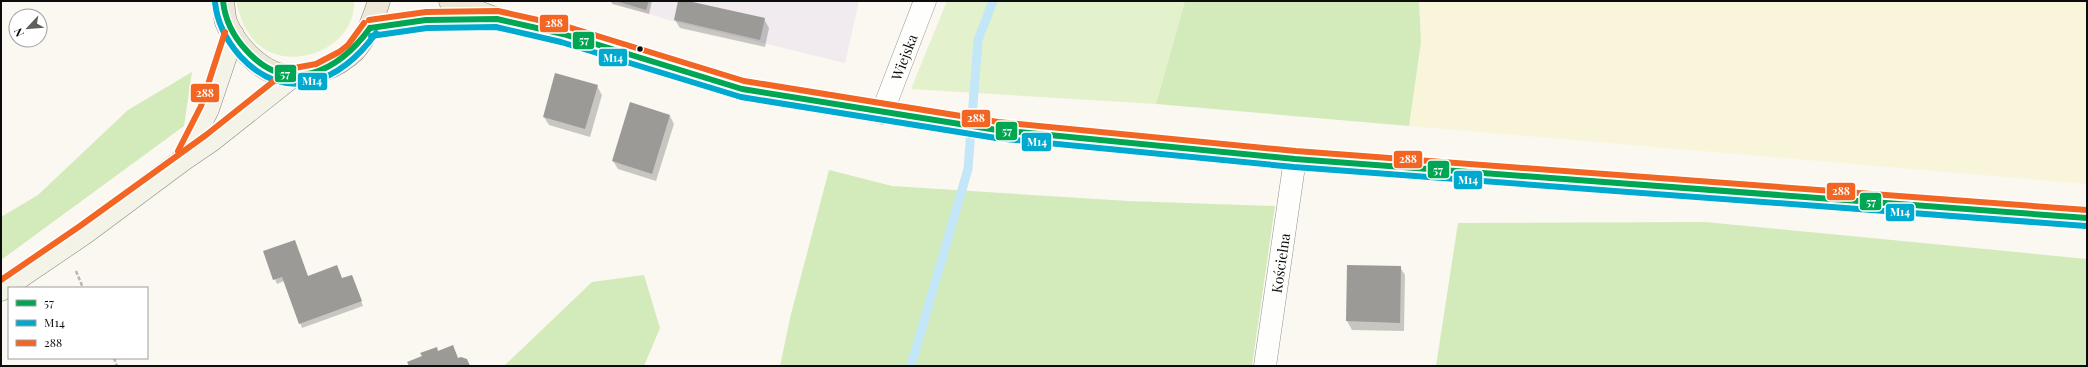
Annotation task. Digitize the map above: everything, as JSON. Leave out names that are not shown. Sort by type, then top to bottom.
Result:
[{"type":"main road","points":[[223,1],[226,23],[244,50],[258,64],[281,75],[293,76],[319,72],[344,59],[354,50],[370,28],[379,1]]},
{"type":"main road","points":[[450,1],[497,19],[563,34],[742,89],[926,120],[997,130],[1295,159],[2087,218]]},
{"type":"main road","points":[[370,28],[426,20],[497,19]]},
{"type":"street","name":"Wiejska","points":[[882,112],[925,1]]},
{"type":"street","points":[[182,160],[208,109],[233,35]]},
{"type":"street","points":[[1,290],[85,233],[182,160],[212,141],[242,114],[293,76]]},
{"type":"street","name":"Kościelna","points":[[1265,366],[1295,159]]},
{"type":"shaded area","points":[[608,1],[859,1],[845,63],[672,21]]},
{"type":"shaded area","points":[[1419,1],[2087,1],[2087,184],[1409,126],[1421,42]]},
{"type":"green space","points":[[236,1],[354,1],[352,17],[345,31],[334,42],[321,50],[306,55],[290,57],[274,54],[255,42],[244,26]]},
{"type":"green space","points":[[947,1],[1185,1],[1156,104],[911,89]]},
{"type":"green space","points":[[1185,1],[1419,1],[1421,42],[1409,126],[1156,104]]},
{"type":"green space","points":[[192,72],[184,126],[1,260],[1,217],[38,195],[128,110]]},
{"type":"green space","points":[[829,170],[892,186],[1128,201],[1275,206],[1252,366],[780,366],[791,314]]},
{"type":"green space","points":[[1705,222],[2087,259],[2087,366],[1436,366],[1458,223]]},
{"type":"green space","points":[[644,275],[660,328],[644,366],[504,366],[592,282]]},
{"type":"building","points":[[616,1],[649,1],[646,10]]},
{"type":"building","points":[[678,1],[688,1],[765,18],[760,40],[674,20]]},
{"type":"building","points":[[555,73],[598,85],[585,129],[543,117]]},
{"type":"building","points":[[630,102],[670,115],[652,174],[612,161]]},
{"type":"building","points":[[295,240],[308,276],[337,265],[342,278],[352,275],[362,301],[299,324],[282,277],[273,280],[263,251]]},
{"type":"building","points":[[1347,265],[1401,266],[1400,323],[1346,321]]},
{"type":"building","points":[[453,345],[458,358],[461,357],[467,359],[470,366],[409,366],[407,362],[422,356],[420,353],[437,347],[438,351]]},
{"type":"waterway","points":[[911,366],[968,169],[978,40],[993,1]]},
{"type":"transit line","name":"57","points":[[223,1],[228,21],[241,45],[262,64],[279,73],[295,75],[312,73],[328,67],[343,57],[357,44],[370,28]]},
{"type":"transit line","name":"M14","points":[[215,2],[220,24],[226,37],[235,50],[258,72],[276,81],[295,84],[313,81],[330,74],[347,64],[362,50],[376,33]]},
{"type":"transit line","name":"288","points":[[369,20],[426,12],[498,11],[565,26],[744,81],[998,122],[1296,151],[2087,210]]},
{"type":"transit line","name":"57","points":[[370,28],[426,20],[497,19],[563,34],[742,89],[997,130],[1295,159],[2087,218]]},
{"type":"transit line","name":"288","points":[[1,280],[80,226],[206,135],[289,69],[316,64],[339,52],[348,45],[364,23]]},
{"type":"transit line","name":"M14","points":[[371,36],[427,28],[496,27],[561,42],[741,97],[996,138],[1294,167],[2086,226]]},
{"type":"transit line","name":"288","points":[[178,151],[201,106],[225,32]]}]
